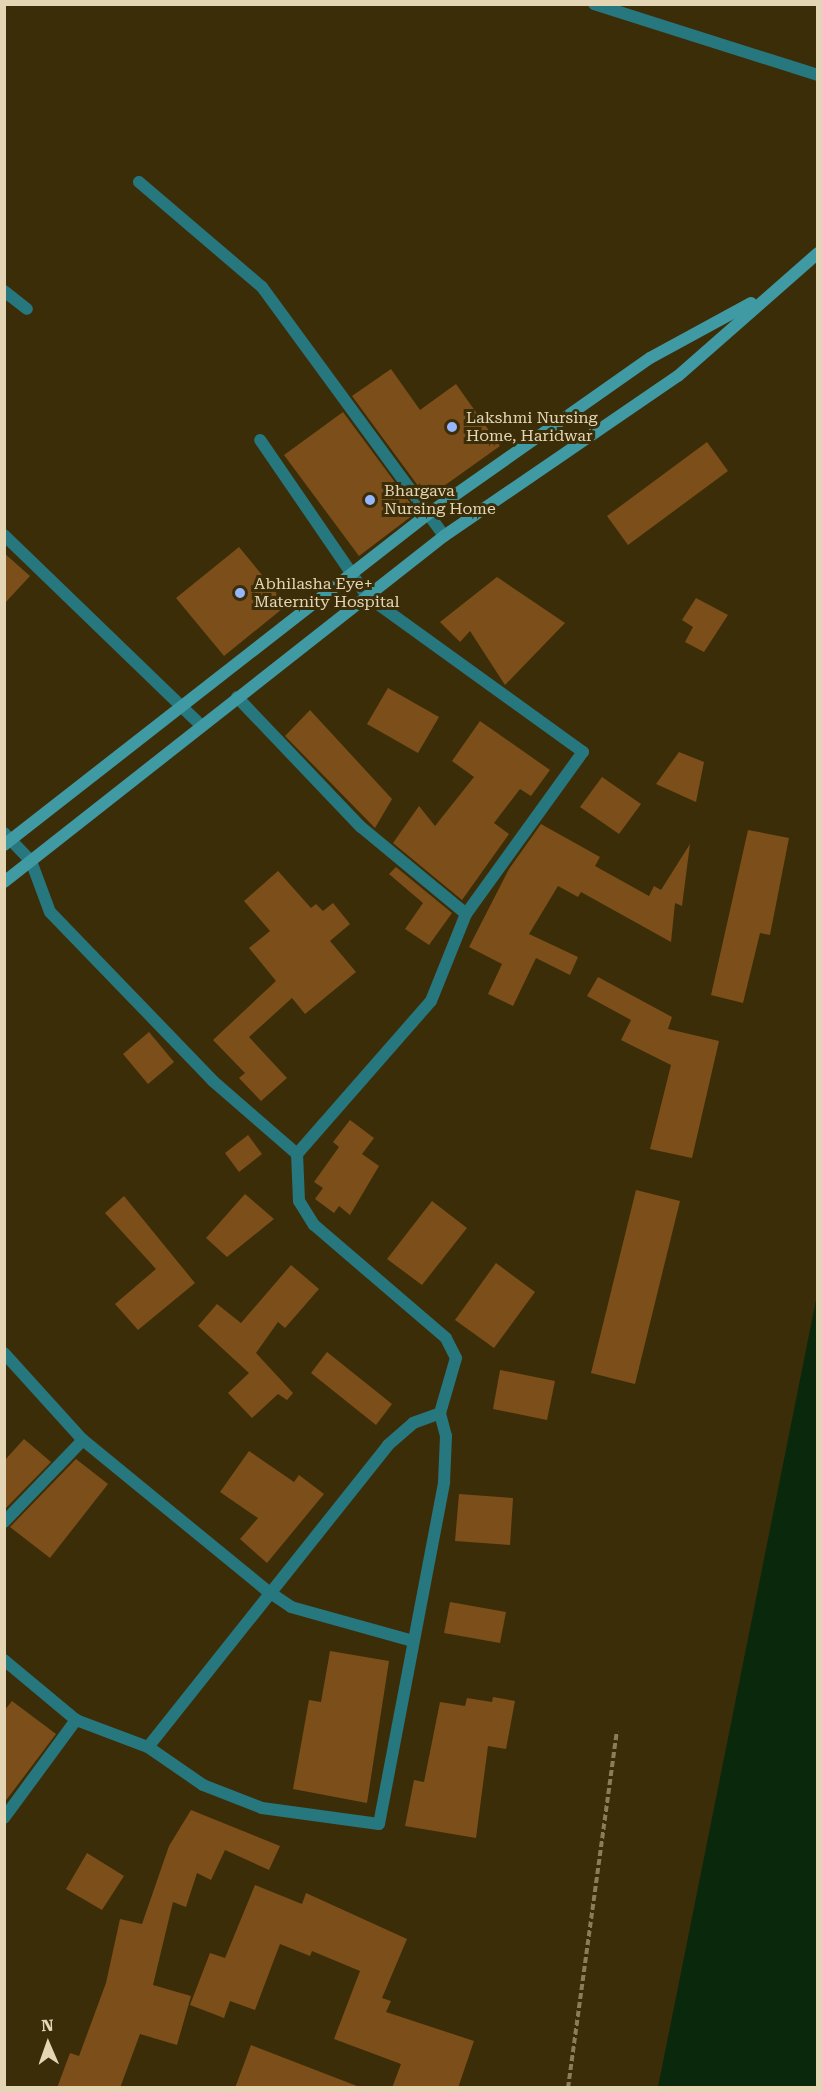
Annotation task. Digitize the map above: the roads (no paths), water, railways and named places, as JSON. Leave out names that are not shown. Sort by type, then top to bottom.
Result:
[{"type":"main road","points":[[4,882],[444,536],[678,376],[768,294],[818,254]]},
{"type":"main road","points":[[7,839],[428,514],[650,358],[768,294]]},
{"type":"street","points":[[594,4],[818,75]]},
{"type":"street","points":[[139,182],[262,287],[444,536]]},
{"type":"street","points":[[4,291],[27,309]]},
{"type":"street","points":[[4,1660],[76,1720],[148,1747],[203,1785],[262,1808],[379,1824],[444,1482],[446,1436],[440,1413],[456,1358],[447,1338],[315,1225],[299,1202],[297,1154],[431,1001],[466,914],[583,752],[368,596],[260,440]]},
{"type":"street","points":[[4,535],[183,705],[201,725]]},
{"type":"street","points":[[237,697],[361,827],[466,914]]},
{"type":"street","points":[[7,839],[31,861],[50,912],[213,1081],[297,1154]]},
{"type":"street","points":[[4,1353],[83,1440],[269,1592],[291,1607],[413,1641]]},
{"type":"street","points":[[148,1747],[388,1445],[413,1422],[440,1413]]},
{"type":"street","points":[[4,1522],[83,1440]]},
{"type":"street","points":[[4,1818],[76,1720]]},
{"type":"place","name":"Lakshmi Nursing Home, Haridwar","points":[[452,427]]},
{"type":"place","name":"Bhargava Nursing Home","points":[[370,500]]},
{"type":"place","name":"Abhilasha Eye+ Maternity Hospital","points":[[240,593]]}]
